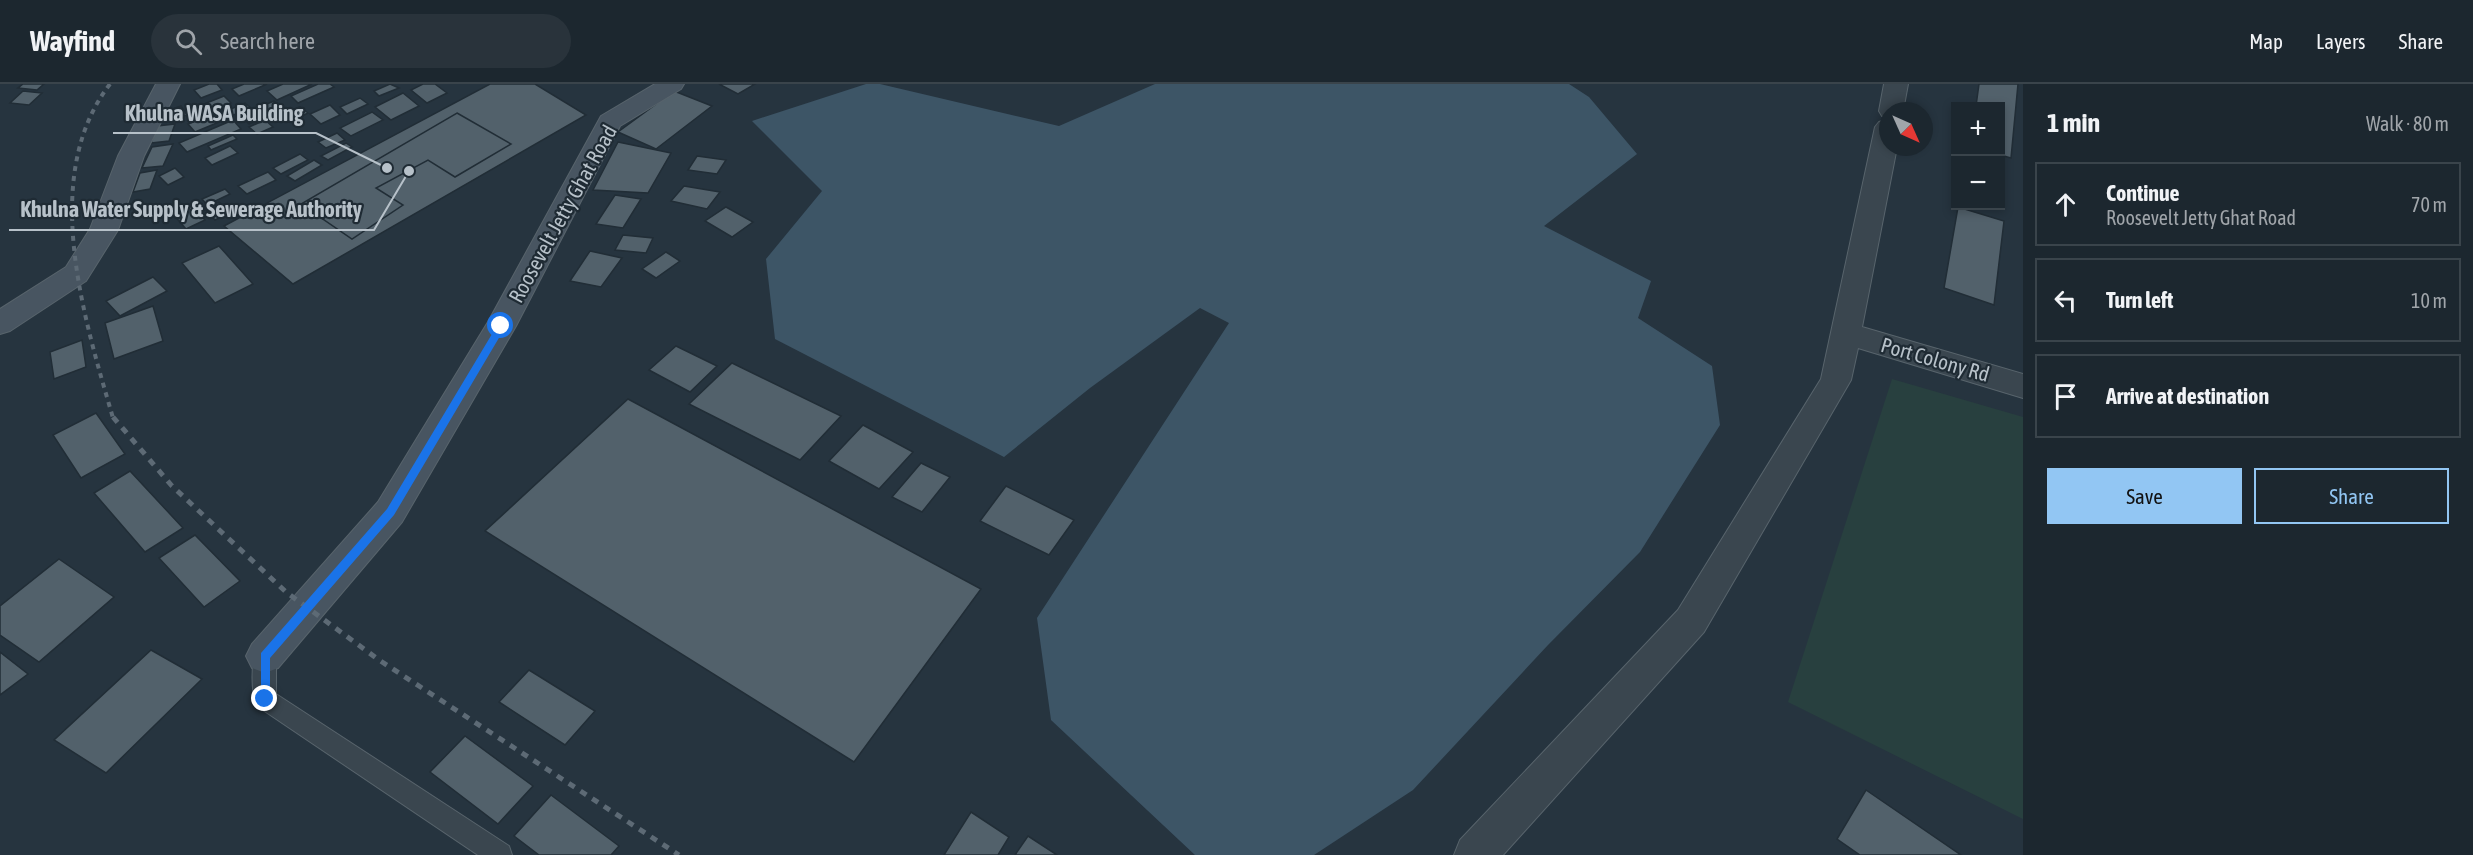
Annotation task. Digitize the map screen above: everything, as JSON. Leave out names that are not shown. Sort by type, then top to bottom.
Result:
[{"type":"street","points":[[0,323],[76,274],[104,230],[131,156],[168,84]]},
{"type":"street","name":"Roosevelt Jetty Ghat Road","points":[[265,656],[390,512],[501,326],[610,121],[672,84]]},
{"type":"street","points":[[1893,102],[1896,84]]},
{"type":"street","points":[[1475,855],[1691,621],[1836,380],[1882,156]]},
{"type":"street","name":"Port Colony Rd","points":[[1847,334],[2023,386]]},
{"type":"lane","points":[[265,656],[265,699],[500,855]]},
{"type":"green space","points":[[1892,379],[2023,417],[2023,819],[1788,702]]},
{"type":"water","points":[[866,84],[880,84],[1059,126],[1155,84],[1569,84],[1589,97],[1637,154],[1544,226],[1651,281],[1638,318],[1712,366],[1720,425],[1640,552],[1548,645],[1413,790],[1314,855],[1195,855],[1051,720],[1037,618],[1229,323],[1200,308],[1090,388],[1004,457],[775,339],[766,259],[822,191],[752,121]]},
{"type":"building","points":[[23,84],[44,84],[37,90],[18,88]]},
{"type":"building","points":[[209,84],[217,84],[222,90],[201,98],[194,90]]},
{"type":"building","points":[[244,84],[267,84],[239,96],[232,89]]},
{"type":"building","points":[[283,84],[312,84],[277,100],[267,91]]},
{"type":"building","points":[[318,84],[330,84],[334,87],[298,103],[291,96]]},
{"type":"building","points":[[390,84],[399,88],[379,96],[374,91]]},
{"type":"building","points":[[423,84],[435,84],[447,93],[427,103],[411,90]]},
{"type":"building","points":[[490,84],[535,84],[586,115],[293,284],[224,226]]},
{"type":"building","points":[[719,84],[755,84],[738,94]]},
{"type":"building","points":[[1979,84],[2018,84],[2011,158],[2005,156],[2005,102],[1977,102]]},
{"type":"building","points":[[23,91],[42,93],[29,105],[10,103]]},
{"type":"building","points":[[674,91],[712,106],[656,149],[618,132]]},
{"type":"building","points":[[403,93],[419,106],[391,120],[375,107]]},
{"type":"building","points":[[224,96],[231,103],[195,118],[189,110]]},
{"type":"building","points":[[360,98],[368,104],[347,114],[340,107]]},
{"type":"building","points":[[274,101],[283,109],[249,124],[241,115]]},
{"type":"building","points":[[245,103],[251,108],[231,116],[226,111]]},
{"type":"building","points":[[330,105],[340,115],[321,124],[310,114]]},
{"type":"building","points":[[181,106],[187,115],[171,121],[165,112]]},
{"type":"building","points":[[300,107],[308,113],[294,120],[286,114]]},
{"type":"building","points":[[218,112],[224,120],[195,132],[188,124]]},
{"type":"building","points":[[372,112],[383,120],[351,136],[340,128]]},
{"type":"building","points":[[457,113],[511,144],[455,177],[428,160],[376,188],[403,205],[352,239],[301,204]]},
{"type":"building","points":[[233,120],[241,129],[187,152],[179,143]]},
{"type":"building","points":[[265,120],[273,127],[257,134],[249,127]]},
{"type":"building","points":[[175,124],[169,141],[151,143],[157,126]]},
{"type":"building","points":[[337,133],[345,140],[326,148],[318,142]]},
{"type":"building","points":[[233,135],[237,139],[211,150],[208,146]]},
{"type":"building","points":[[618,142],[671,153],[648,193],[593,190]]},
{"type":"building","points":[[346,143],[352,147],[328,160],[321,156]]},
{"type":"building","points":[[173,144],[163,166],[142,168],[152,147]]},
{"type":"building","points":[[230,146],[238,153],[212,165],[205,158]]},
{"type":"building","points":[[300,154],[308,160],[281,174],[273,168]]},
{"type":"building","points":[[697,156],[726,160],[717,174],[688,170]]},
{"type":"building","points":[[314,160],[322,165],[295,181],[287,176]]},
{"type":"building","points":[[175,168],[184,177],[168,185],[159,176]]},
{"type":"building","points":[[157,170],[150,189],[133,192],[140,173]]},
{"type":"building","points":[[268,172],[276,180],[247,194],[238,186]]},
{"type":"building","points":[[684,186],[720,192],[707,209],[671,201]]},
{"type":"building","points":[[225,189],[230,194],[207,205],[202,199]]},
{"type":"building","points":[[615,195],[641,199],[623,228],[596,224]]},
{"type":"building","points":[[219,202],[230,213],[215,220],[205,209]]},
{"type":"building","points":[[192,205],[205,220],[186,229],[173,214]]},
{"type":"building","points":[[726,207],[753,222],[732,237],[705,221]]},
{"type":"building","points":[[1957,210],[1968,210],[2004,221],[1994,305],[1944,288]]},
{"type":"building","points":[[623,235],[653,238],[646,253],[615,250]]},
{"type":"building","points":[[219,246],[253,284],[215,303],[182,263]]},
{"type":"building","points":[[590,251],[622,258],[601,287],[570,281]]},
{"type":"building","points":[[666,252],[680,261],[656,278],[642,269]]},
{"type":"building","points":[[153,277],[167,291],[120,316],[106,301]]},
{"type":"building","points":[[153,306],[163,341],[114,359],[105,323]]},
{"type":"building","points":[[82,340],[86,367],[54,379],[50,352]]},
{"type":"building","points":[[676,346],[717,366],[690,392],[649,370]]},
{"type":"building","points":[[732,363],[841,416],[800,460],[689,404]]},
{"type":"building","points":[[628,399],[981,589],[854,762],[485,531]]},
{"type":"building","points":[[96,413],[125,454],[81,478],[53,435]]},
{"type":"building","points":[[863,425],[913,452],[879,489],[829,461]]},
{"type":"building","points":[[921,463],[950,477],[922,512],[892,497]]},
{"type":"building","points":[[130,471],[183,528],[145,552],[94,493]]},
{"type":"building","points":[[1006,486],[1074,520],[1049,555],[980,521]]},
{"type":"building","points":[[195,535],[240,581],[204,607],[159,558]]},
{"type":"building","points":[[59,559],[114,597],[39,662],[0,635],[0,606]]},
{"type":"building","points":[[151,650],[202,679],[106,773],[54,740]]},
{"type":"building","points":[[0,652],[28,674],[0,695]]},
{"type":"building","points":[[529,670],[595,711],[565,745],[499,702]]},
{"type":"building","points":[[465,736],[533,786],[498,824],[430,772]]},
{"type":"building","points":[[1866,790],[1961,855],[1860,855],[1837,839]]},
{"type":"building","points":[[551,795],[619,846],[611,855],[539,855],[514,836]]},
{"type":"building","points":[[971,812],[1009,837],[998,855],[944,855]]},
{"type":"building","points":[[1028,836],[1057,855],[1015,855]]},
{"type":"railway","points":[[110,84],[89,121],[76,161],[72,204],[74,248],[81,293],[90,337],[113,418]]},
{"type":"railway","points":[[113,417],[172,486],[286,592],[379,660],[679,855]]},
{"type":"place","name":"Khulna WASA Building","points":[[387,168]]},
{"type":"place","name":"Khulna Water Supply & Sewerage Authority","points":[[409,171]]},
{"type":"route","points":[[265,699],[265,656],[390,512],[501,326]]}]
